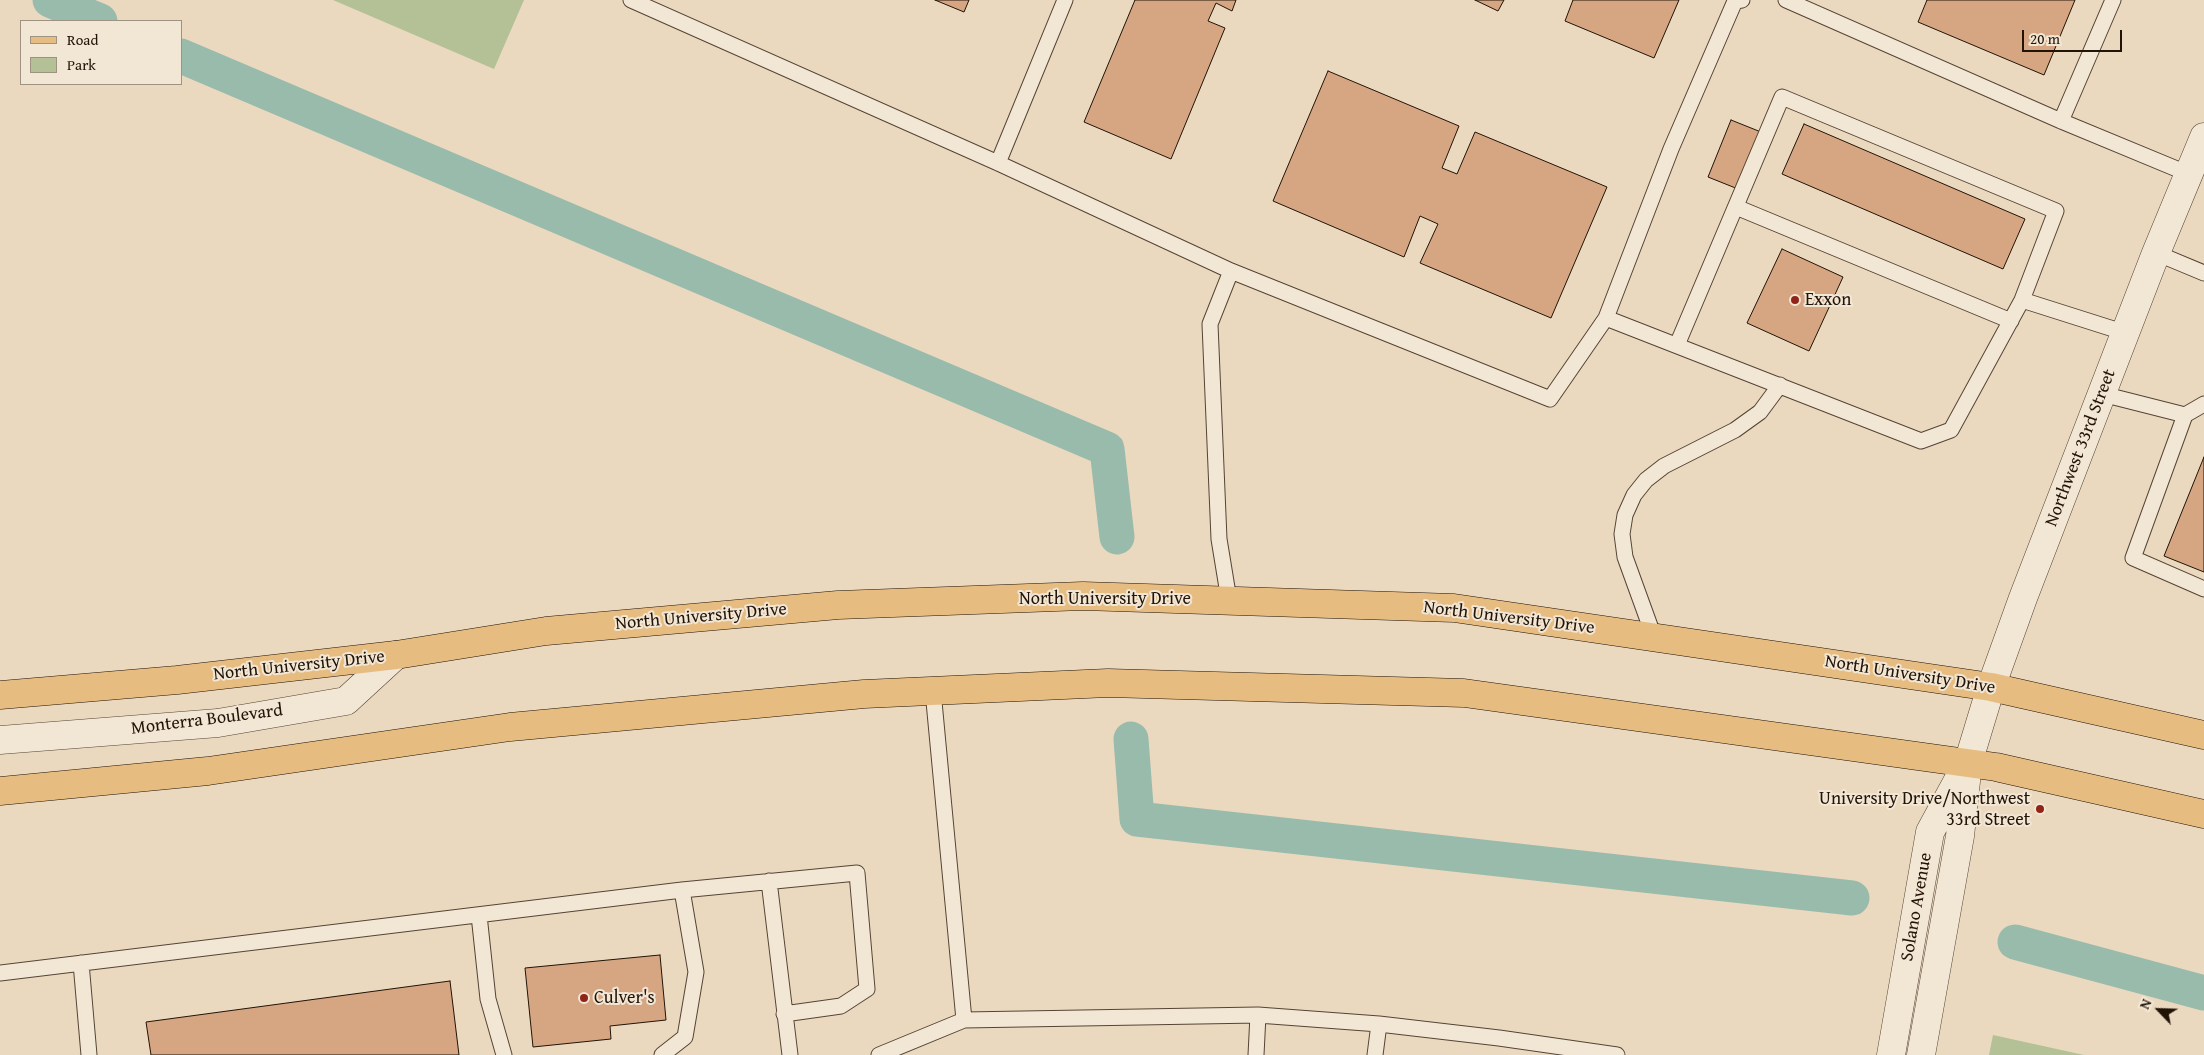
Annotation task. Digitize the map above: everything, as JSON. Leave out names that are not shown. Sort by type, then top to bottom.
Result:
[{"type":"main road","name":"North University Drive","points":[[0,695],[177,680],[396,655],[546,631],[838,604],[1083,596],[1454,608],[1991,687],[2204,735]]},
{"type":"main road","points":[[0,791],[208,771],[510,727],[864,694],[1108,683],[1464,693],[1996,767],[2204,814]]},
{"type":"street","name":"Northwest 33rd Street","points":[[1968,763],[1991,687],[2023,598],[2156,253],[2203,144]]},
{"type":"street","name":"Monterra Boulevard","points":[[0,740],[218,722],[346,701],[396,655]]},
{"type":"street","name":"Solano Avenue","points":[[1891,1055],[1930,832],[1968,763]]},
{"type":"street","name":"Solano Avenue","points":[[1921,1055],[1960,836],[1968,763]]},
{"type":"lane","points":[[631,0],[998,163],[1231,271],[1550,398],[1606,318],[1670,149],[1735,1],[1742,0]]},
{"type":"lane","points":[[998,163],[1065,0]]},
{"type":"lane","points":[[1786,0],[2061,121],[2189,174]]},
{"type":"lane","points":[[2061,121],[2113,0]]},
{"type":"lane","points":[[1606,318],[1921,441],[1951,430],[2022,300],[2056,211],[1782,97],[1677,345]]},
{"type":"lane","points":[[1736,207],[2011,321]]},
{"type":"lane","points":[[2156,253],[2204,273]]},
{"type":"lane","points":[[1229,600],[1219,539],[1210,324],[1231,271]]},
{"type":"lane","points":[[2022,300],[2126,333]]},
{"type":"lane","points":[[1654,637],[1625,557],[1622,534],[1624,516],[1634,495],[1646,480],[1664,466],[1734,430],[1760,412],[1780,386]]},
{"type":"lane","points":[[2102,394],[2185,415]]},
{"type":"lane","points":[[2204,404],[2185,415],[2133,558],[2204,589]]},
{"type":"lane","points":[[933,691],[964,1020]]},
{"type":"lane","points":[[0,973],[682,890],[857,874],[867,988],[841,1006],[784,1014]]},
{"type":"lane","points":[[769,881],[790,1055]]},
{"type":"lane","points":[[662,1055],[685,1037],[696,972],[682,890]]},
{"type":"lane","points":[[479,915],[488,999],[504,1055]]},
{"type":"lane","points":[[81,963],[89,1055]]},
{"type":"lane","points":[[1256,1055],[1258,1015]]},
{"type":"lane","points":[[878,1055],[964,1020],[1258,1015],[1379,1024],[1499,1038],[1616,1055]]},
{"type":"lane","points":[[1375,1055],[1379,1024]]},
{"type":"green space","points":[[333,0],[524,0],[494,69]]},
{"type":"green space","points":[[1993,1035],[2084,1055],[1989,1055]]},
{"type":"building","points":[[935,0],[969,0],[964,12]]},
{"type":"building","points":[[1135,0],[1236,0],[1232,11],[1216,3],[1208,21],[1225,28],[1171,159],[1084,122]]},
{"type":"building","points":[[1475,0],[1504,0],[1498,11]]},
{"type":"building","points":[[1573,0],[1679,0],[1654,58],[1565,21]]},
{"type":"building","points":[[1927,0],[2075,0],[2044,75],[1918,22]]},
{"type":"building","points":[[1328,71],[1459,126],[1442,168],[1457,174],[1475,132],[1607,187],[1551,318],[1420,263],[1438,224],[1420,216],[1404,257],[1273,201]]},
{"type":"building","points":[[1731,120],[1761,132],[1738,189],[1708,177]]},
{"type":"building","points":[[1804,124],[2025,219],[2003,269],[1782,174]]},
{"type":"building","name":"Exxon","points":[[1782,249],[1843,277],[1809,351],[1747,323]]},
{"type":"building","points":[[2204,457],[2204,572],[2164,556]]},
{"type":"building","points":[[660,955],[666,1020],[610,1026],[611,1039],[533,1047],[525,968]]},
{"type":"building","points":[[450,981],[459,1055],[151,1055],[146,1022]]},
{"type":"waterway","points":[[50,0],[98,20]]},
{"type":"waterway","points":[[182,56],[1107,449],[1117,537]]},
{"type":"waterway","points":[[1131,739],[1137,819],[1852,898]]},
{"type":"waterway","points":[[2015,942],[2204,993]]},
{"type":"place","name":"Exxon","points":[[1795,300]]},
{"type":"place","name":"University Drive/Northwest 33rd Street","points":[[2040,809]]},
{"type":"place","name":"Culver's","points":[[584,998]]}]
